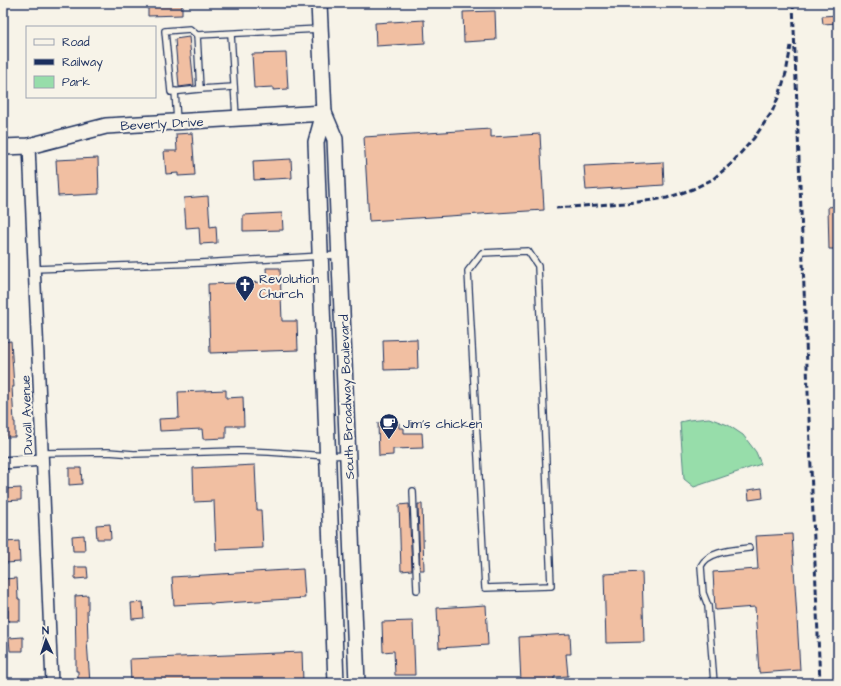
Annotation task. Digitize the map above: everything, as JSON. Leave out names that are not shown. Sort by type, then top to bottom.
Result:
[{"type":"main road","name":"South Broadway Boulevard","points":[[319,3],[324,113],[316,142],[336,683]]},
{"type":"main road","name":"South Broadway Boulevard","points":[[324,113],[335,139],[357,683]]},
{"type":"main road","name":"Beverly Drive","points":[[3,147],[29,146],[106,126],[324,113]]},
{"type":"street","name":"Duvall Avenue","points":[[29,146],[52,683]]},
{"type":"street","points":[[3,463],[42,457]]},
{"type":"lane","points":[[234,87],[171,92],[166,31],[190,29],[197,35],[320,29]]},
{"type":"lane","points":[[231,34],[236,118]]},
{"type":"lane","points":[[197,35],[200,89]]},
{"type":"lane","points":[[175,91],[177,122]]},
{"type":"lane","points":[[528,251],[538,266],[551,586],[485,588],[468,272],[482,253],[528,251]]},
{"type":"lane","points":[[34,269],[200,263],[340,255]]},
{"type":"lane","points":[[42,457],[108,452],[134,454],[238,451],[327,456],[348,455]]},
{"type":"lane","points":[[413,491],[417,590]]},
{"type":"lane","points":[[714,683],[708,606],[703,593],[701,566],[709,558],[718,554],[729,550],[749,548]]},
{"type":"green space","points":[[709,418],[728,425],[743,435],[756,452],[761,464],[694,487],[684,479],[680,422]]},
{"type":"building","points":[[148,3],[182,3],[182,15],[148,16]]},
{"type":"building","points":[[495,11],[496,40],[464,42],[463,12]]},
{"type":"building","points":[[838,15],[838,23],[823,24],[822,16]]},
{"type":"building","points":[[424,20],[425,43],[376,46],[375,23]]},
{"type":"building","points":[[189,37],[194,85],[179,87],[175,39]]},
{"type":"building","points":[[286,53],[288,89],[273,90],[273,87],[254,88],[252,54]]},
{"type":"building","points":[[491,129],[491,137],[540,134],[544,210],[369,221],[364,137]]},
{"type":"building","points":[[192,133],[195,175],[178,176],[178,173],[166,174],[164,151],[177,151],[176,134]]},
{"type":"building","points":[[98,158],[99,194],[58,196],[56,160]]},
{"type":"building","points":[[291,159],[292,178],[254,180],[253,161]]},
{"type":"building","points":[[663,162],[664,185],[586,190],[584,166]]},
{"type":"building","points":[[208,196],[210,227],[216,226],[217,243],[200,244],[199,227],[186,228],[184,198]]},
{"type":"building","points":[[838,206],[838,249],[829,249],[828,207]]},
{"type":"building","points":[[282,213],[283,230],[243,231],[243,215]]},
{"type":"building","name":"Revolution Church","points":[[266,268],[280,268],[282,321],[297,321],[298,350],[210,353],[208,284],[267,282]]},
{"type":"building","points":[[417,339],[418,369],[384,370],[383,340]]},
{"type":"building","points":[[11,341],[15,437],[3,437],[3,342]]},
{"type":"building","points":[[226,390],[226,398],[243,397],[244,426],[226,426],[226,438],[203,439],[202,429],[160,431],[159,419],[179,418],[178,392]]},
{"type":"building","points":[[378,423],[399,423],[399,428],[404,428],[404,433],[422,433],[423,448],[393,449],[393,455],[379,456]]},
{"type":"building","points":[[255,465],[257,510],[261,510],[263,548],[216,550],[214,501],[194,502],[193,468]]},
{"type":"building","points":[[69,468],[81,468],[82,484],[69,485]]},
{"type":"building","points":[[21,488],[21,500],[3,501],[3,489]]},
{"type":"building","points":[[762,488],[763,498],[749,500],[748,490]]},
{"type":"building","points":[[409,504],[412,570],[401,571],[399,505]]},
{"type":"building","points":[[418,504],[422,504],[424,570],[420,570]]},
{"type":"building","points":[[110,524],[111,539],[97,539],[96,525]]},
{"type":"building","points":[[792,534],[800,670],[759,673],[755,607],[715,610],[713,572],[758,569],[756,536]]},
{"type":"building","points":[[84,535],[85,551],[73,551],[72,536]]},
{"type":"building","points":[[19,541],[20,562],[6,563],[5,542]]},
{"type":"building","points":[[75,567],[87,567],[88,578],[75,579]]},
{"type":"building","points":[[303,569],[305,598],[174,605],[172,577]]},
{"type":"building","points":[[642,572],[644,642],[606,643],[604,574]]},
{"type":"building","points":[[17,578],[18,599],[20,599],[20,621],[8,621],[8,610],[3,611],[3,600],[5,600],[4,579]]},
{"type":"building","points":[[88,595],[87,641],[90,683],[78,683],[78,671],[76,671],[75,596]]},
{"type":"building","points":[[143,602],[144,618],[132,619],[131,603]]},
{"type":"building","points":[[486,605],[488,645],[439,648],[437,608]]},
{"type":"building","points":[[413,621],[415,675],[395,675],[394,651],[383,652],[382,622]]},
{"type":"building","points":[[570,634],[571,654],[566,654],[568,676],[554,677],[554,683],[521,683],[519,637]]},
{"type":"building","points":[[23,637],[23,651],[10,651],[9,638]]},
{"type":"building","points":[[302,652],[303,682],[131,683],[130,659]]},
{"type":"railway","points":[[793,3],[820,683]]},
{"type":"railway","points":[[556,208],[638,202],[667,198],[693,189],[713,179],[731,164],[754,138],[772,112],[786,73],[791,46]]},
{"type":"place","name":"Revolution Church","points":[[245,302]]},
{"type":"place","name":"Jim's chicken","points":[[389,440]]}]
